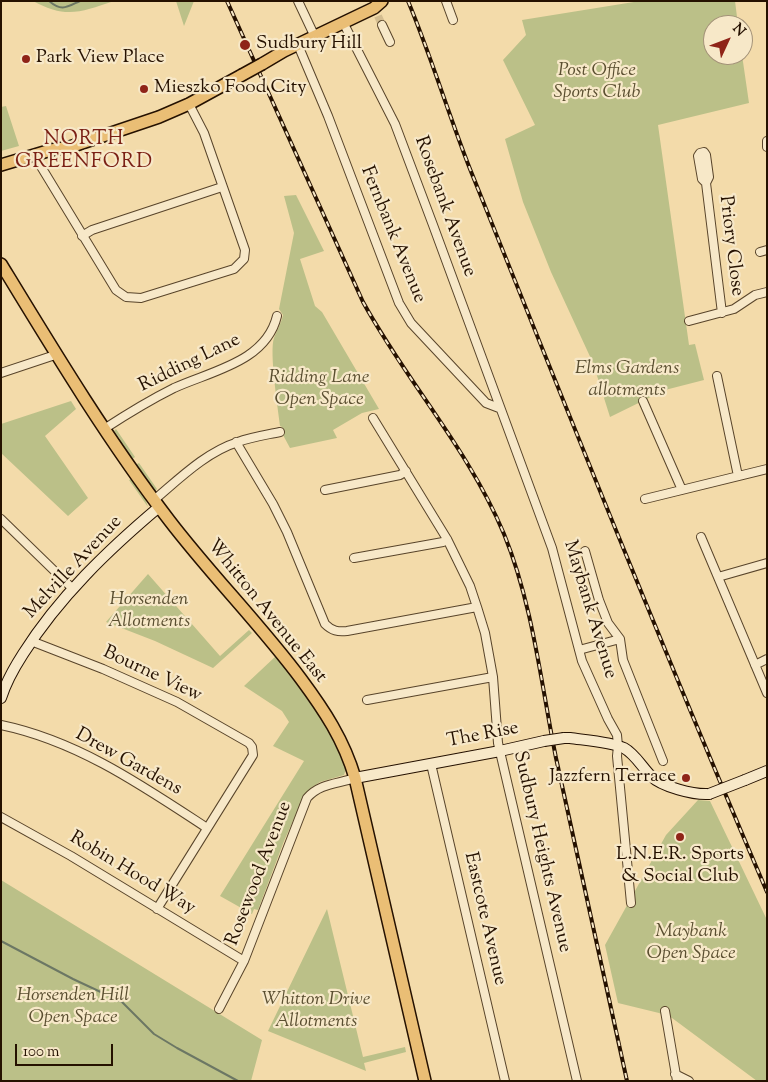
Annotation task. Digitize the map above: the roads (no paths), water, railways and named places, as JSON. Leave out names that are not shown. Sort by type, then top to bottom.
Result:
[{"type":"main road","points":[[1,165],[81,143],[159,117],[189,104],[298,44],[378,8]]},
{"type":"main road","name":"Whitton Avenue East","points":[[2,267],[55,354],[104,429],[156,503],[195,553],[278,649],[334,726],[350,759],[355,778],[426,1081]]},
{"type":"street","points":[[298,1],[315,36]]},
{"type":"street","points":[[446,1],[453,20]]},
{"type":"street","name":"Rosebank Avenue","points":[[344,24],[395,124],[499,408]]},
{"type":"street","points":[[382,25],[390,42]]},
{"type":"street","name":"Fernbank Avenue","points":[[298,44],[328,116],[383,264],[404,314],[486,403],[499,408]]},
{"type":"street","points":[[34,155],[82,236],[120,294],[126,297],[141,298],[234,269],[244,259],[245,250],[204,133],[189,104]]},
{"type":"street","points":[[767,141],[767,147]]},
{"type":"street","name":"Priory Close","points":[[706,183],[722,313]]},
{"type":"street","points":[[82,236],[92,230],[222,188]]},
{"type":"street","points":[[689,321],[734,309],[755,295],[767,292]]},
{"type":"street","name":"Ridding Lane","points":[[104,429],[158,396],[228,366],[257,350],[270,334],[277,316]]},
{"type":"street","points":[[1,373],[55,354]]},
{"type":"street","points":[[717,376],[738,476]]},
{"type":"street","points":[[643,401],[682,490]]},
{"type":"street","name":"Maybank Avenue","points":[[499,408],[552,548],[579,650],[588,676],[617,735],[618,746],[616,756],[631,903]]},
{"type":"street","name":"Sudbury Heights Avenue","points":[[373,418],[447,539],[470,586],[485,633],[493,677],[500,751],[578,1081]]},
{"type":"street","points":[[156,503],[200,462],[218,450],[236,442],[280,432]]},
{"type":"street","points":[[236,442],[283,525],[325,624],[331,629],[338,632],[347,631],[477,608]]},
{"type":"street","points":[[645,499],[767,469]]},
{"type":"street","points":[[325,490],[400,475],[406,471]]},
{"type":"street","name":"Melville Avenue","points":[[1,698],[3,683],[31,641],[73,589],[156,503]]},
{"type":"street","points":[[1,519],[73,589]]},
{"type":"street","points":[[701,536],[767,693]]},
{"type":"street","points":[[354,558],[443,542],[447,539]]},
{"type":"street","points":[[586,551],[599,600],[608,623],[620,639],[623,660],[663,761]]},
{"type":"street","points":[[718,577],[767,562]]},
{"type":"street","points":[[579,650],[620,639]]},
{"type":"street","name":"Bourne View","points":[[31,641],[104,669],[177,702],[249,743],[253,749],[252,755],[207,828]]},
{"type":"street","points":[[755,665],[767,659]]},
{"type":"street","points":[[366,700],[493,677]]},
{"type":"street","name":"Drew Gardens","points":[[1,725],[57,742],[103,763],[138,783],[207,828]]},
{"type":"street","name":"The Rise","points":[[355,778],[564,738],[618,746]]},
{"type":"street","points":[[618,746],[630,753],[652,778],[689,792],[709,794],[767,771]]},
{"type":"street","name":"Eastcote Avenue","points":[[431,764],[504,1081]]},
{"type":"street","name":"Rosewood Avenue","points":[[219,1009],[244,961],[307,798],[322,786],[355,778]]},
{"type":"street","name":"Robin Hood Way","points":[[1,817],[71,856],[244,961]]},
{"type":"street","points":[[157,909],[207,828]]},
{"type":"street","points":[[664,1012],[676,1077],[689,1081]]},
{"type":"waterway","points":[[49,1],[61,7],[68,7],[80,1]]},
{"type":"waterway","points":[[1,941],[73,979],[122,1002],[154,1034],[238,1081]]},
{"type":"tunnel","points":[[378,16],[382,25]]},
{"type":"railway","points":[[227,1],[363,302],[380,331],[456,445],[490,503],[504,534],[514,561],[529,617],[556,758],[627,1081]]},
{"type":"railway","points":[[408,1],[462,148],[506,259],[653,621],[767,892]]},
{"type":"place","name":"Sudbury Hill","points":[[245,45]]},
{"type":"place","name":"Park View Place","points":[[26,59]]},
{"type":"place","name":"Mieszko Food City","points":[[144,89]]},
{"type":"place","name":"Jazzfern Terrace","points":[[686,778]]},
{"type":"place","name":"L.N.E.R. Sports & Social Club","points":[[680,837]]},
{"type":"district","name":"NORTH GREENFORD","points":[[84,152]]},
{"type":"park label","name":"Post Office Sports Club","points":[[597,83]]},
{"type":"park label","name":"Elms Gardens allotments","points":[[627,381]]},
{"type":"park label","name":"Ridding Lane Open Space","points":[[319,390]]},
{"type":"park label","name":"Horsenden Allotments","points":[[149,612]]},
{"type":"park label","name":"Maybank Open Space","points":[[691,944]]},
{"type":"park label","name":"Horsenden Hill Open Space","points":[[73,1008]]},
{"type":"park label","name":"Whitton Drive Allotments","points":[[316,1012]]}]
